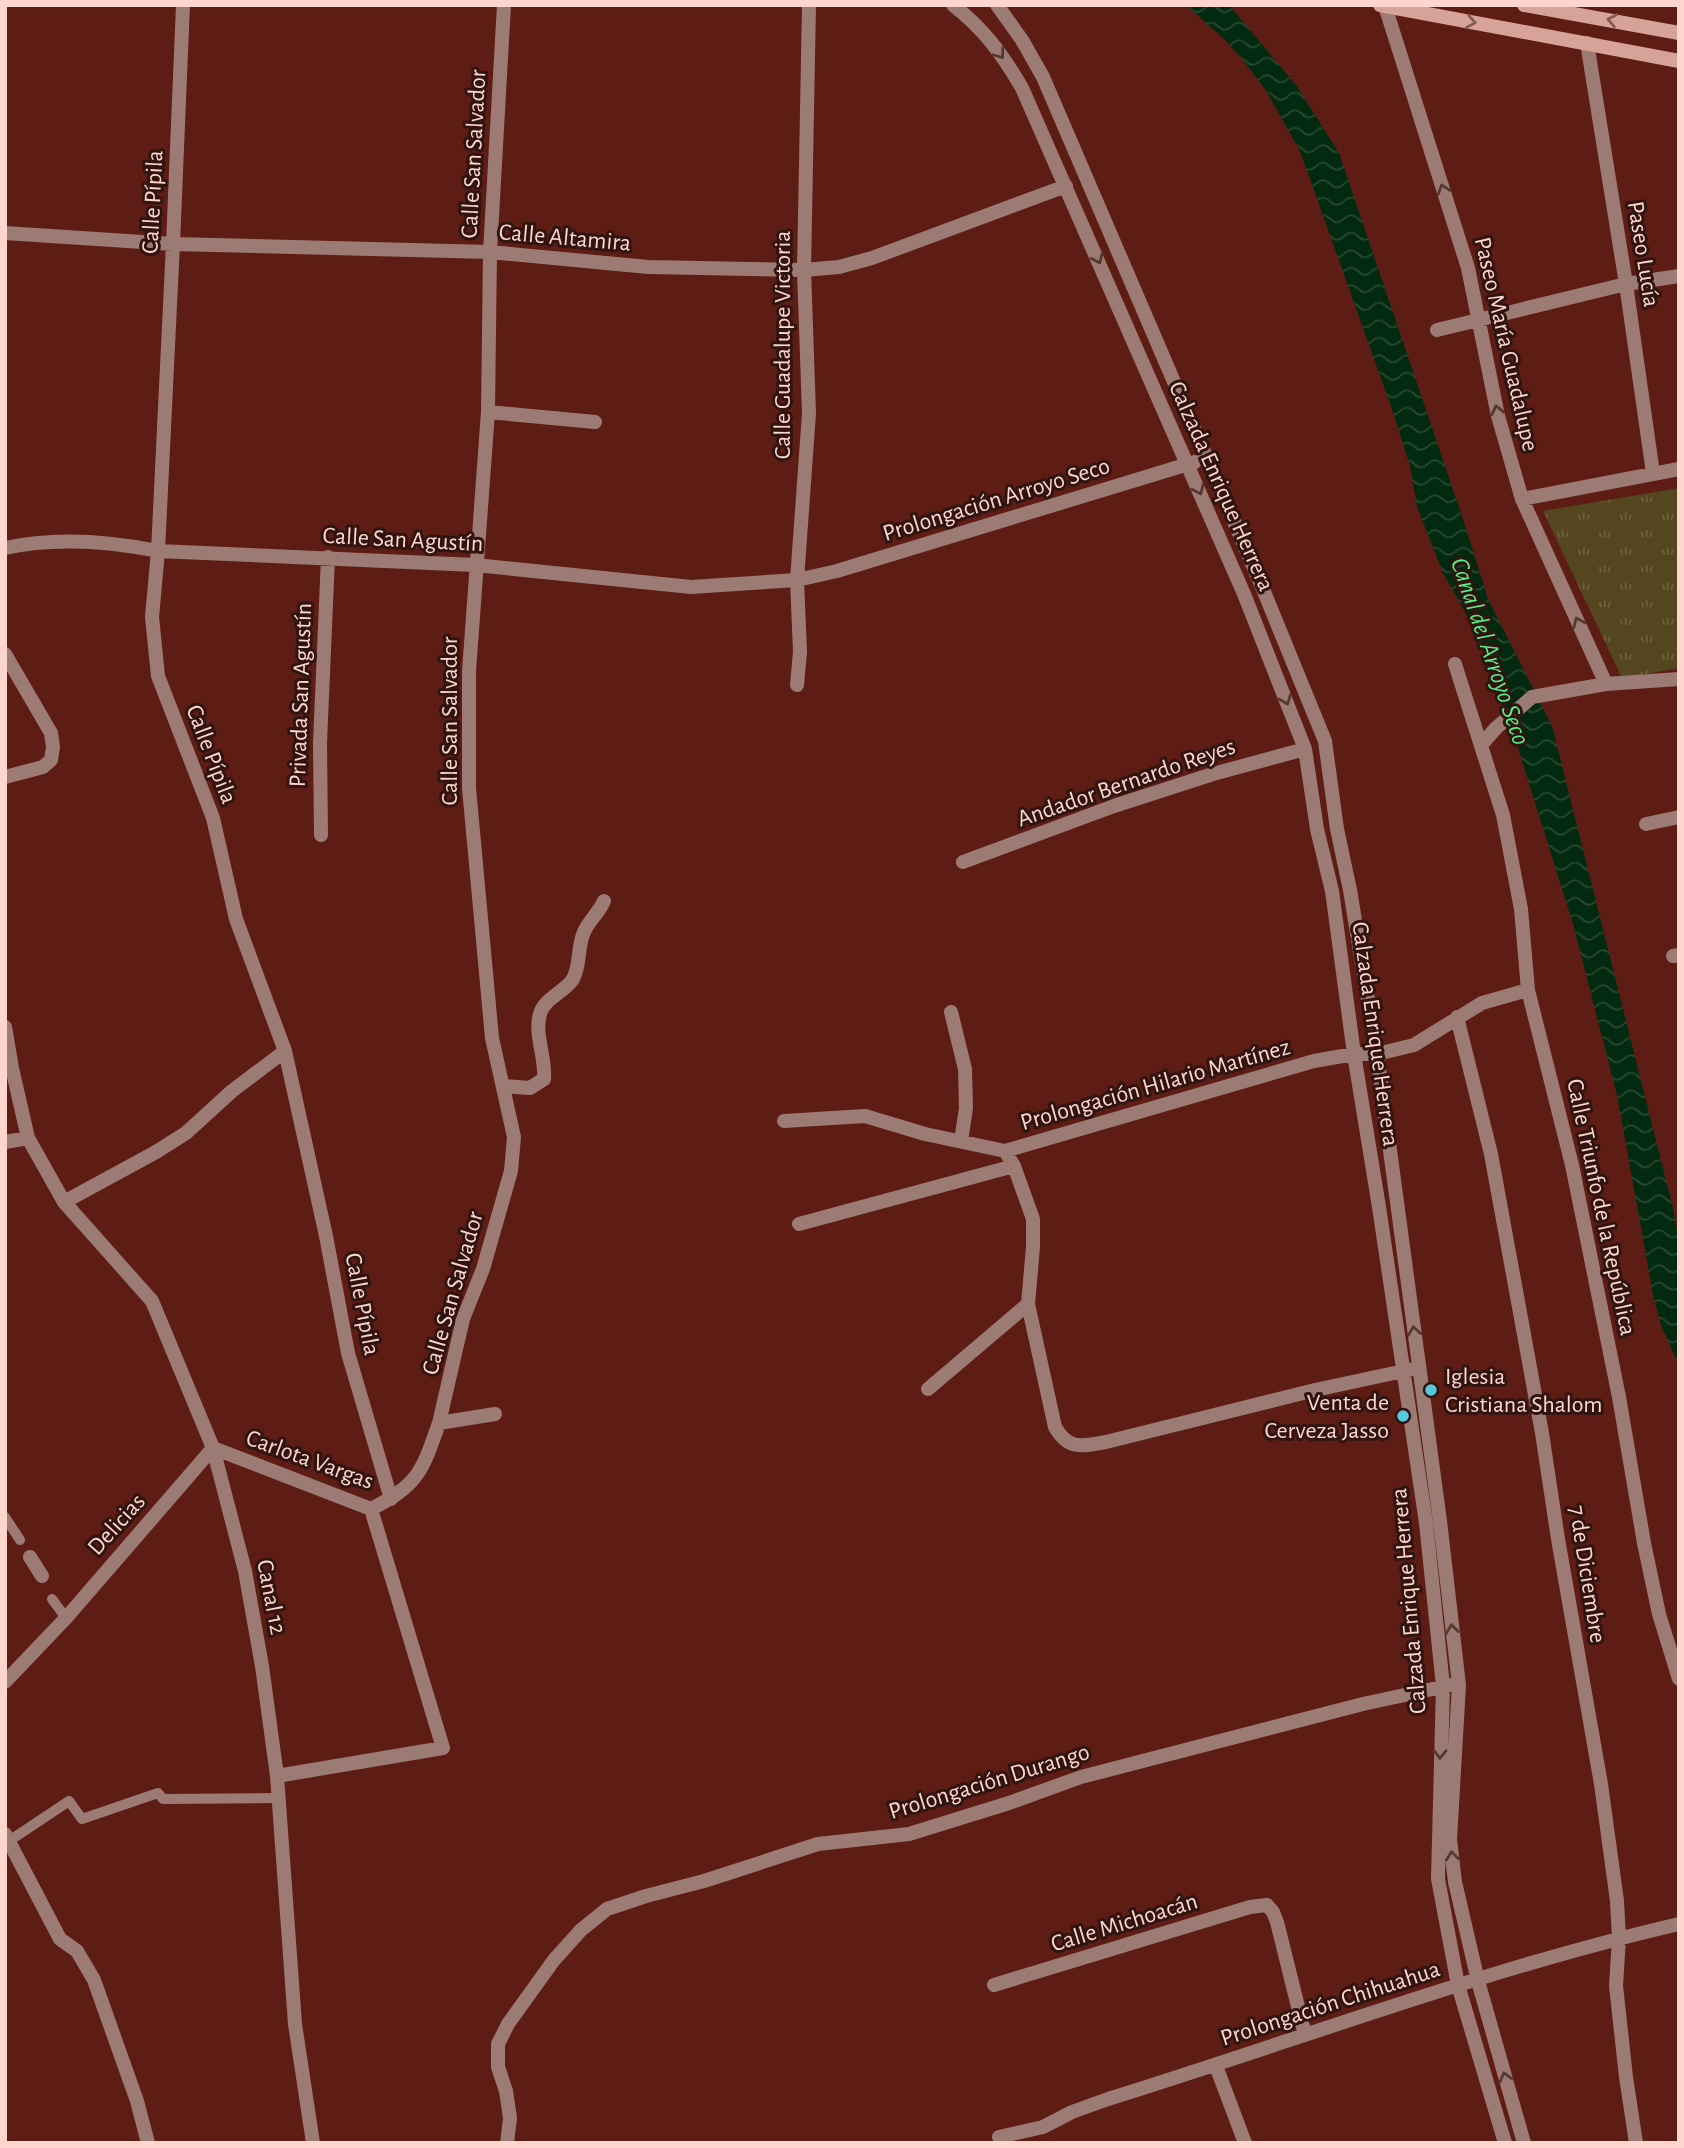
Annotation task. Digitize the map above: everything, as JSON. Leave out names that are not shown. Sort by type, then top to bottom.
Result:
[{"type":"street","name":"Calle Pípila","points":[[183,5],[158,551],[152,617],[158,676],[213,818],[236,919],[285,1051],[326,1236],[348,1353],[391,1499]]},
{"type":"street","name":"Calle San Salvador","points":[[391,1499],[417,1478],[439,1423],[463,1320],[483,1269],[511,1171],[514,1137],[492,1038],[469,788],[468,671],[488,412],[490,252],[504,5]]},
{"type":"street","name":"Calle Guadalupe Victoria","points":[[797,685],[800,652],[797,580],[809,413],[804,270],[809,5]]},
{"type":"street","name":"Calzada Enrique Herrera","points":[[953,5],[972,20],[1002,53],[1021,88],[1244,594],[1305,749],[1318,829],[1332,891],[1354,1054],[1426,1523],[1443,1686],[1438,1879],[1458,1985],[1504,2143]]},
{"type":"street","name":"Calzada Enrique Herrera","points":[[997,5],[1044,77],[1263,589],[1325,741],[1337,829],[1350,890],[1377,1055],[1420,1368],[1459,1685],[1450,1839],[1455,1882],[1478,1980],[1524,2143]]},
{"type":"street","points":[[1524,5],[1679,33]]},
{"type":"street","points":[[1383,6],[1679,61]]},
{"type":"street","name":"Paseo María Guadalupe","points":[[1383,6],[1468,268],[1498,416],[1522,499],[1606,684]]},
{"type":"street","name":"Paseo Lucía","points":[[1587,43],[1653,473]]},
{"type":"street","name":"Calle Altamira","points":[[5,233],[173,244],[490,252],[648,267],[804,270],[839,267],[872,258],[1066,186]]},
{"type":"street","points":[[1437,330],[1626,284],[1679,276]]},
{"type":"street","points":[[488,412],[595,422]]},
{"type":"street","name":"Prolongación Arroyo Seco","points":[[797,580],[894,554],[1207,458]]},
{"type":"street","points":[[1522,499],[1679,469]]},
{"type":"street","name":"Calle San Agustín","points":[[5,548],[35,541],[125,544],[158,551],[475,565],[691,587],[797,580]]},
{"type":"street","name":"Privada San Agustín","points":[[321,835],[320,743],[328,557]]},
{"type":"street","points":[[5,654],[51,733],[53,747],[51,760],[43,767],[5,778]]},
{"type":"street","name":"Calle Triunfo de la República","points":[[1455,664],[1503,815],[1521,909],[1528,990],[1572,1165],[1659,1614],[1679,1679]]},
{"type":"street","points":[[1481,745],[1532,696],[1606,684],[1679,680]]},
{"type":"street","name":"Andador Bernardo Reyes","points":[[962,862],[1114,806],[1213,774],[1305,749]]},
{"type":"street","points":[[1646,824],[1679,817]]},
{"type":"street","points":[[503,1086],[530,1088],[544,1079],[540,1012],[571,982],[578,968],[580,942],[591,921],[600,912],[604,901]]},
{"type":"street","name":"Prolongación Hilario Martínez","points":[[784,1121],[865,1116],[925,1134],[1005,1151],[1314,1061],[1354,1054],[1377,1055],[1413,1045],[1482,1003],[1528,990]]},
{"type":"street","points":[[951,1012],[965,1069],[966,1108],[961,1141]]},
{"type":"street","name":"7 de Diciembre","points":[[1457,1017],[1491,1154],[1542,1433],[1601,1784],[1617,1901],[1619,1938],[1616,1986],[1636,2143]]},
{"type":"street","name":"Canal 12","points":[[5,1027],[28,1138],[64,1202],[152,1301],[213,1448],[245,1571],[262,1666],[277,1776],[295,2024],[313,2143]]},
{"type":"street","points":[[64,1202],[186,1133],[232,1091],[285,1051]]},
{"type":"street","points":[[5,1142],[28,1138]]},
{"type":"street","points":[[1005,1151],[1014,1166],[1033,1219],[1028,1304],[1055,1427],[1061,1437],[1073,1446],[1106,1442],[1315,1390],[1420,1368]]},
{"type":"street","points":[[799,1224],[1014,1166]]},
{"type":"street","points":[[928,1388],[1028,1304]]},
{"type":"street","points":[[439,1423],[495,1414]]},
{"type":"street","name":"Carlota Vargas","points":[[213,1448],[371,1509],[391,1499]]},
{"type":"street","name":"Delicias","points":[[5,1682],[65,1618],[213,1448]]},
{"type":"street","points":[[277,1776],[443,1748],[371,1509]]},
{"type":"street","points":[[30,1557],[42,1576]]},
{"type":"street","name":"Prolongación Durango","points":[[507,2143],[510,2118],[506,2091],[498,2067],[498,2043],[508,2024],[554,1960],[581,1930],[607,1909],[818,1844],[909,1834],[1081,1777],[1363,1704],[1443,1686],[1459,1685]]},
{"type":"street","points":[[7,1838],[60,1939],[77,1951],[94,1980],[138,2101],[148,2143]]},
{"type":"street","name":"Calle Michoacán","points":[[994,1985],[1259,1904],[1266,1905],[1277,1922],[1305,2035]]},
{"type":"street","name":"Prolongación Chihuahua","points":[[999,2137],[1043,2127],[1072,2112],[1458,1985],[1619,1938],[1679,1924]]},
{"type":"street","points":[[1216,2066],[1245,2143]]},
{"type":"lane","points":[[5,1517],[20,1541]]},
{"type":"lane","points":[[52,1598],[65,1618]]},
{"type":"lane","points":[[7,1838],[69,1801],[82,1819],[158,1793],[163,1799],[279,1798]]},
{"type":"green space","points":[[1679,488],[1679,668],[1622,678],[1543,511]]},
{"type":"water","name":"Canal del Arroyo Seco","points":[[1186,5],[1229,5],[1296,85],[1339,153],[1488,599],[1552,726],[1673,1208],[1679,1241],[1679,1365],[1662,1328],[1654,1300],[1617,1095],[1573,924],[1518,748],[1475,630],[1443,573],[1417,507],[1410,466],[1394,415],[1300,151],[1265,89],[1243,60]]},
{"type":"place","name":"Iglesia Cristiana Shalom","points":[[1431,1390]]},
{"type":"place","name":"Venta de Cerveza Jasso","points":[[1403,1416]]}]
